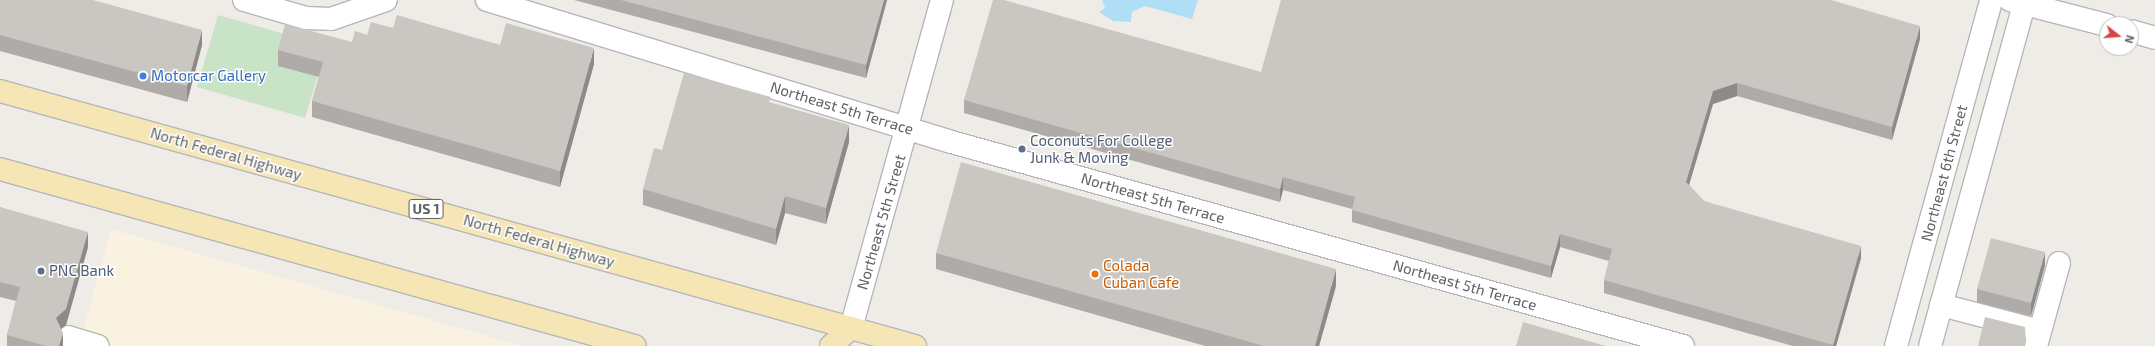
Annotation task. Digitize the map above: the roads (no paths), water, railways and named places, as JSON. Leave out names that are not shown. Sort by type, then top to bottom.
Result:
[{"type":"main road","name":"North Federal Highway","points":[[0,91],[915,346]]},
{"type":"main road","points":[[0,169],[635,346]]},
{"type":"main road","points":[[831,346],[852,328]]},
{"type":"street","points":[[244,0],[306,18],[331,19],[386,0]]},
{"type":"street","name":"Northeast 5th Terrace","points":[[487,0],[908,128],[1683,346]]},
{"type":"street","name":"Northeast 5th Street","points":[[852,328],[942,0]]},
{"type":"street","name":"Northeast 6th Street","points":[[1896,346],[1991,0]]},
{"type":"street","points":[[1930,346],[2020,1],[2099,23]]},
{"type":"street","points":[[2139,33],[2155,38]]},
{"type":"street","points":[[1941,305],[2038,338],[2059,263]]},
{"type":"street","points":[[68,338],[98,346]]},
{"type":"water","points":[[1102,0],[1198,0],[1192,19],[1145,6],[1132,12],[1131,22],[1113,21],[1099,12],[1105,8]]},
{"type":"place","name":"Motorcar Gallery","points":[[143,76]]},
{"type":"place","name":"Coconuts For College Junk & Moving","points":[[1022,149]]},
{"type":"place","name":"PNC Bank","points":[[41,271]]},
{"type":"place","name":"Colada Cuban Cafe","points":[[1095,274]]}]
